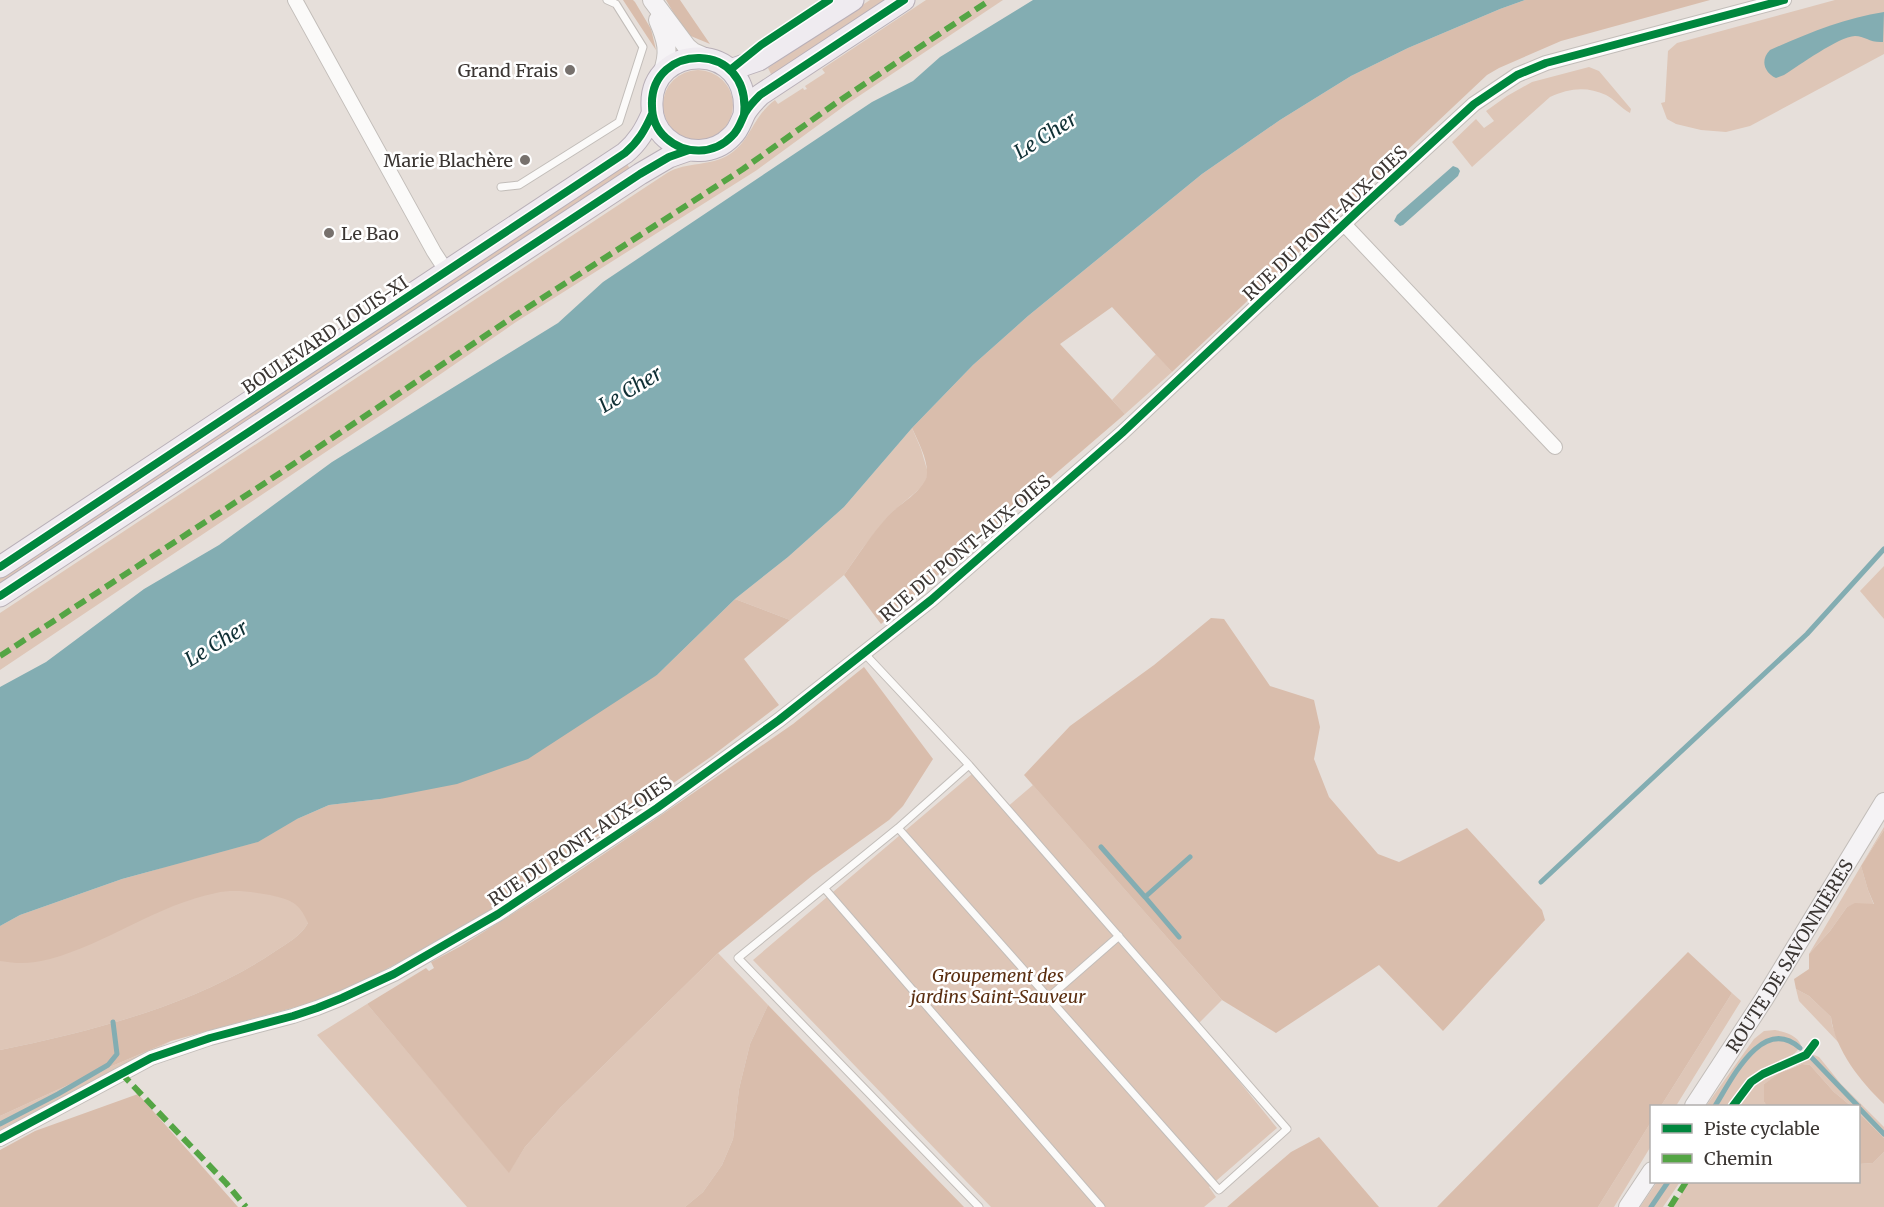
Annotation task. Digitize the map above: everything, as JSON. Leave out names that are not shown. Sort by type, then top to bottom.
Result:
[{"type":"main road","points":[[650,0],[687,47],[693,52],[720,63],[738,79],[743,90],[744,115]]},
{"type":"main road","points":[[650,0],[667,44],[666,63],[651,100],[652,114],[665,138],[676,146],[689,150]]},
{"type":"main road","points":[[730,70],[759,60],[853,0]]},
{"type":"main road","points":[[0,596],[640,174],[669,157],[689,150],[712,149],[723,144],[732,136],[752,102],[760,95],[904,0]]},
{"type":"main road","points":[[662,74],[672,65],[684,60],[697,57],[709,58]]},
{"type":"main road","name":"BOULEVARD LOUIS-XI","points":[[0,567],[625,153],[646,130],[652,114]]},
{"type":"main road","name":"ROUTE DE SAVONNIÈRES","points":[[1695,1105],[1764,999],[1884,802]]},
{"type":"main road","points":[[1628,1207],[1650,1174]]},
{"type":"street","points":[[295,0],[447,272]]},
{"type":"street","name":"RUE DU PONT-AUX-OIES","points":[[0,1139],[152,1058],[210,1038],[293,1016],[342,999],[419,961],[498,914],[657,808],[779,720],[931,600],[1122,433],[1474,104],[1517,75],[1546,63],[1784,0]]},
{"type":"street","points":[[1344,224],[1555,447]]},
{"type":"lane","points":[[501,187],[519,185],[619,122],[643,47],[616,4],[607,0]]},
{"type":"lane","points":[[864,653],[969,765],[1287,1129],[1219,1190],[898,828]]},
{"type":"lane","points":[[969,765],[825,889],[738,958],[979,1207]]},
{"type":"lane","points":[[825,889],[1101,1207]]},
{"type":"lane","points":[[1048,998],[1119,936]]},
{"type":"green space","points":[[870,0],[888,0],[772,76],[768,68]]},
{"type":"green space","points":[[926,0],[1003,0],[847,104],[757,170],[516,322],[0,670],[0,613],[667,173],[683,167],[715,161],[730,154],[743,142],[761,114],[775,100],[778,104],[803,88],[807,89],[805,86],[825,73],[822,69]]},
{"type":"green space","points":[[1835,0],[1884,0],[1884,54],[1750,126],[1726,132],[1701,130],[1676,124],[1667,119],[1661,103],[1665,102],[1668,51],[1677,43]]},
{"type":"green space","points":[[1589,67],[1599,71],[1631,109],[1630,113],[1599,92],[1585,89],[1571,90],[1550,97],[1472,167],[1452,142],[1476,119],[1484,128],[1494,121],[1486,111],[1532,82]]},
{"type":"green space","points":[[698,70],[717,76],[727,86],[733,105],[727,124],[717,134],[698,140],[679,134],[669,124],[663,105],[669,86],[679,76]]},
{"type":"green space","points":[[627,164],[630,169],[0,586],[0,577]]},
{"type":"green space","points":[[1156,354],[1172,372],[1125,414],[1112,400]]},
{"type":"green space","points":[[912,428],[928,473],[924,485],[890,514],[844,575],[790,620],[735,599],[788,557],[844,507]]},
{"type":"green space","points":[[1884,566],[1884,619],[1860,591]]},
{"type":"green space","name":"Groupement des jardins Saint-Sauveur","points":[[972,774],[1005,809],[1033,785],[1222,1000],[1195,1027],[1277,1128],[1209,1187],[1216,1197],[1204,1207],[991,1207],[753,960]]},
{"type":"green space","points":[[297,819],[308,923],[293,939],[243,971],[177,1001],[107,1025],[0,1050],[0,926]]},
{"type":"green space","points":[[1884,827],[1861,866],[1874,905],[1855,904],[1847,907],[1830,931],[1809,954]]},
{"type":"green space","points":[[718,953],[768,1005],[750,1044],[739,1089],[733,1139],[722,1165],[703,1192],[685,1207],[467,1207],[317,1035],[367,1004],[509,1172],[525,1147],[560,1108]]},
{"type":"green space","points":[[1796,989],[1809,996],[1831,1017],[1839,1043],[1799,1001]]},
{"type":"green space","points":[[1732,993],[1741,1001],[1677,1105],[1662,1105]]},
{"type":"green space","points":[[1775,1030],[1787,1033],[1794,1036],[1801,1045],[1786,1059],[1754,1075],[1728,1105],[1707,1105],[1754,1039],[1764,1031]]},
{"type":"green space","points":[[171,1041],[0,1130],[0,1116]]},
{"type":"green space","points":[[1812,1054],[1819,1057],[1841,1084],[1884,1127],[1884,1138],[1860,1114],[1860,1105],[1850,1105],[1834,1092],[1810,1065],[1802,1064],[1790,1068],[1764,1084],[1764,1102],[1766,1105],[1739,1105],[1746,1094],[1763,1078]]},
{"type":"green space","points":[[1650,1124],[1650,1148],[1614,1207],[1598,1207]]},
{"type":"green space","points":[[1884,1152],[1884,1207],[1673,1207],[1688,1183],[1860,1183],[1860,1164],[1873,1163]]},
{"type":"green space","points":[[1656,1183],[1679,1183],[1663,1207],[1640,1207]]},
{"type":"shaded area","points":[[623,0],[635,2],[651,29],[656,50]]},
{"type":"shaded area","points":[[666,0],[680,0],[710,44],[686,34]]},
{"type":"shaded area","points":[[1525,0],[1710,0],[1561,41],[1487,75],[1172,372],[1112,307],[1060,344],[1125,414],[881,624],[844,575],[888,516],[923,484],[927,472],[926,461],[912,428],[973,365],[1028,316],[1202,174],[1280,120],[1351,76],[1408,48]]},
{"type":"shaded area","points":[[735,599],[790,620],[744,659],[779,705],[712,756],[514,895],[443,939],[373,976],[318,1001],[171,1041],[0,1116],[0,1050],[107,1025],[211,987],[274,952],[293,939],[308,923],[298,906],[284,899],[250,892],[223,892],[195,898],[174,906],[71,952],[43,961],[25,963],[0,961],[0,926],[20,915],[122,879],[258,842],[297,819],[329,805],[380,799],[657,675]]},
{"type":"shaded area","points":[[1211,618],[1224,619],[1270,686],[1314,700],[1320,727],[1314,759],[1329,797],[1378,854],[1399,862],[1467,828],[1542,910],[1545,920],[1443,1031],[1379,965],[1276,1033],[1222,1000],[1024,775],[1070,726],[1154,665]]},
{"type":"shaded area","points":[[864,667],[933,759],[903,806],[889,820],[813,875],[718,953],[560,1108],[525,1147],[509,1173],[367,1004],[426,968],[429,971],[434,968],[431,962],[549,891],[657,818],[793,724]]},
{"type":"shaded area","points":[[1884,830],[1884,1104],[1850,1065],[1833,1029],[1831,1017],[1809,996],[1796,989],[1794,979],[1809,969],[1809,954],[1830,931],[1847,907],[1855,903],[1874,904],[1861,866]]},
{"type":"shaded area","points":[[1688,952],[1732,993],[1662,1105],[1650,1105],[1650,1124],[1598,1207],[1437,1207]]},
{"type":"shaded area","points":[[768,1005],[964,1207],[685,1207],[703,1192],[722,1165],[733,1139],[739,1089],[750,1044]]},
{"type":"shaded area","points":[[1802,1064],[1810,1065],[1834,1092],[1850,1105],[1766,1105],[1764,1102],[1764,1084],[1780,1073]]},
{"type":"shaded area","points":[[138,1094],[238,1207],[0,1207],[0,1150],[35,1131]]},
{"type":"shaded area","points":[[1860,1114],[1884,1138],[1884,1152],[1873,1163],[1860,1164]]},
{"type":"shaded area","points":[[1319,1137],[1379,1207],[1227,1207],[1291,1152]]},
{"type":"water","name":"Le Cher","points":[[1033,0],[1525,0],[1408,48],[1351,76],[1280,120],[1202,174],[1028,316],[973,365],[912,428],[844,507],[788,557],[735,599],[657,675],[528,759],[457,784],[380,799],[329,805],[297,819],[258,842],[122,879],[20,915],[0,926],[0,687],[46,662],[144,589],[219,545],[332,462],[558,323],[603,282],[872,102],[913,81],[940,57]]},
{"type":"water","points":[[1884,12],[1883,42],[1855,36],[1829,46],[1776,78],[1766,69],[1764,62],[1770,50],[1840,22]]},
{"type":"water","points":[[1453,166],[1460,171],[1458,176],[1403,225],[1400,226],[1394,221],[1397,215]]},
{"type":"waterway","points":[[1541,882],[1807,634],[1884,549]]},
{"type":"waterway","points":[[1101,847],[1145,897]]},
{"type":"waterway","points":[[1179,937],[1145,897],[1190,857]]},
{"type":"waterway","points":[[0,1124],[108,1065],[117,1054],[113,1022]]},
{"type":"waterway","points":[[1716,1105],[1739,1068],[1761,1045],[1773,1039],[1786,1040],[1800,1048]]},
{"type":"waterway","points":[[1811,1057],[1857,1105]]},
{"type":"waterway","points":[[1860,1109],[1884,1134]]},
{"type":"waterway","points":[[1651,1207],[1667,1183]]},
{"type":"marked path","points":[[0,656],[516,315],[743,169],[836,103],[990,0]]},
{"type":"marked path","points":[[121,1073],[246,1207]]},
{"type":"marked path","points":[[1670,1207],[1685,1183]]},
{"type":"cycle path","points":[[730,70],[761,45],[829,0]]},
{"type":"cycle path","points":[[744,115],[742,90],[733,73],[718,62],[700,58],[682,61],[666,70],[655,85],[652,110],[656,124],[663,135],[674,144],[690,150],[717,147],[734,134],[747,110],[760,95],[904,0]]},
{"type":"cycle path","points":[[0,1139],[151,1058],[210,1038],[317,1008],[394,974],[498,914],[657,808],[779,720],[931,600],[1122,433],[1474,104],[1517,75],[1546,63],[1784,0]]},
{"type":"cycle path","points":[[0,567],[625,153],[641,135],[652,114]]},
{"type":"cycle path","points":[[0,596],[640,174],[669,157],[689,150]]},
{"type":"cycle path","points":[[1734,1105],[1751,1082],[1763,1074],[1806,1055],[1815,1043]]},
{"type":"place","name":"Grand Frais","points":[[570,70]]},
{"type":"place","name":"Marie Blachère","points":[[525,160]]},
{"type":"place","name":"Le Bao","points":[[329,233]]}]
